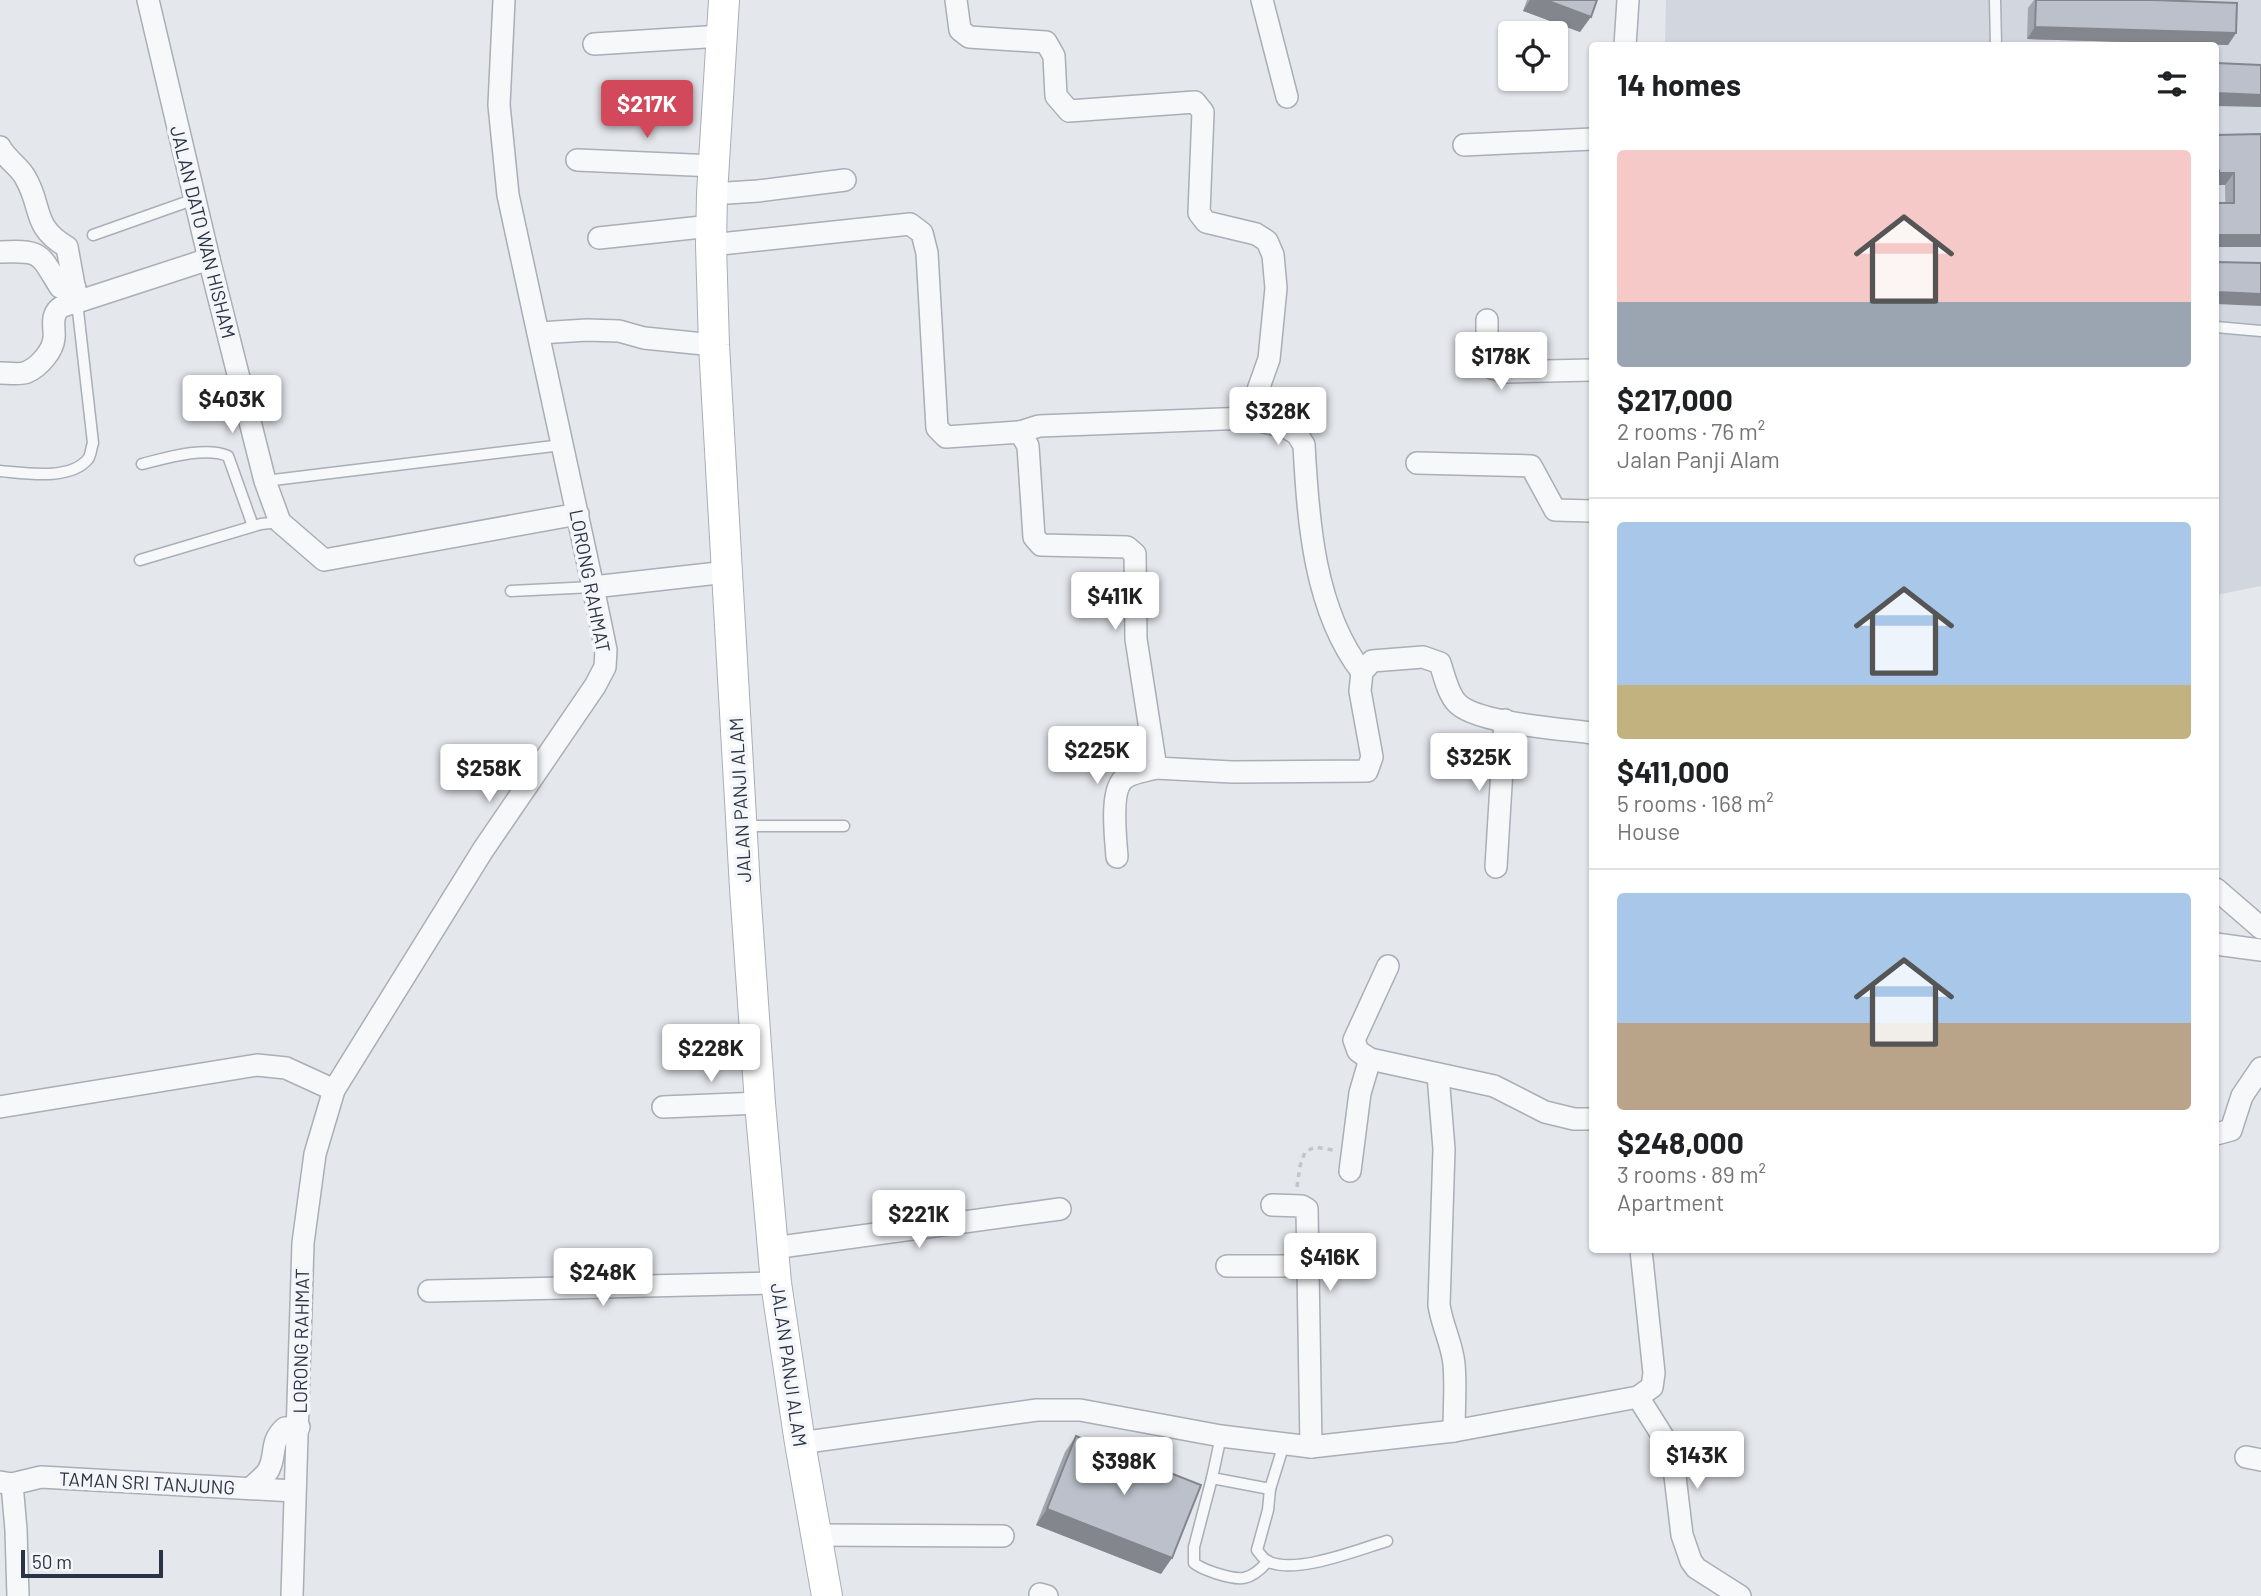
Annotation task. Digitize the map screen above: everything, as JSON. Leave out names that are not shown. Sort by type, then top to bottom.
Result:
[{"type":"main road","name":"JALAN PANJI ALAM","points":[[724,0],[711,235],[714,345],[742,826],[760,1103],[776,1283],[827,1596]]},
{"type":"street","name":"JALAN DATO WAN HISHAM","points":[[148,0],[209,260],[265,481],[280,522],[324,559],[578,514]]},
{"type":"street","name":"LORONG RAHMAT","points":[[292,1596],[303,1244],[314,1154],[334,1090],[483,850],[595,686],[605,667],[606,650],[508,195],[502,145],[499,68],[504,0]]},
{"type":"street","points":[[956,0],[960,30],[969,37],[1046,42],[1054,56],[1056,96],[1069,111],[1195,102],[1203,112],[1198,192],[1202,220],[1256,234],[1267,241],[1273,255],[1276,288],[1269,359],[1248,418]]},
{"type":"street","points":[[1262,0],[1287,97]]},
{"type":"street","points":[[1625,42],[1628,0]]},
{"type":"street","points":[[594,44],[722,36]]},
{"type":"street","points":[[1464,145],[1589,139]]},
{"type":"street","points":[[0,147],[4,155],[23,174],[43,225],[51,238],[67,247],[76,295]]},
{"type":"street","points":[[578,160],[713,180],[758,191],[845,180]]},
{"type":"street","points":[[599,238],[910,224],[922,233],[927,253],[937,428],[946,438],[1020,432],[1039,426],[1248,418],[1285,426],[1297,434],[1304,445],[1314,551],[1338,637],[1362,672]]},
{"type":"street","points":[[0,253],[26,251],[40,256],[47,262],[60,287],[76,295]]},
{"type":"street","points":[[0,373],[27,373],[49,353],[54,341],[54,318],[57,311],[76,295],[209,260]]},
{"type":"street","points":[[1487,320],[1487,359],[1492,368],[1505,372],[1589,370]]},
{"type":"street","points":[[539,333],[620,331],[645,338],[714,345]]},
{"type":"street","points":[[1020,432],[1028,446],[1034,537],[1041,545],[1127,547],[1135,554],[1136,639],[1156,768]]},
{"type":"street","points":[[1417,463],[1531,466],[1555,510],[1589,511]]},
{"type":"street","points":[[593,587],[727,572]]},
{"type":"street","points":[[1117,858],[1115,810],[1120,783],[1126,776],[1156,768],[1232,772],[1367,771],[1372,757],[1360,691],[1362,672],[1372,661],[1423,657],[1440,663],[1454,701],[1466,711],[1505,720],[1589,733]]},
{"type":"street","points":[[1496,867],[1505,720]]},
{"type":"street","points":[[2219,892],[2261,928]]},
{"type":"street","points":[[2219,944],[2261,950]]},
{"type":"street","points":[[1388,966],[1354,1040],[1359,1051],[1370,1059],[1494,1086],[1545,1112],[1574,1119],[1589,1119]]},
{"type":"street","points":[[1351,1163],[1360,1093],[1370,1059]]},
{"type":"street","points":[[0,1107],[257,1065],[286,1068],[334,1090]]},
{"type":"street","points":[[2219,1134],[2231,1130],[2242,1096],[2261,1068]]},
{"type":"street","points":[[1438,1075],[1444,1149],[1439,1305],[1441,1322],[1449,1338],[1454,1363],[1454,1431]]},
{"type":"street","points":[[663,1107],[760,1103]]},
{"type":"street","points":[[1272,1205],[1307,1209],[1311,1447]]},
{"type":"street","points":[[773,1248],[1060,1209]]},
{"type":"street","points":[[800,1443],[1037,1410],[1080,1410],[1221,1436],[1311,1447],[1454,1431],[1638,1397],[1652,1387],[1654,1373],[1641,1253]]},
{"type":"street","points":[[1227,1266],[1308,1266]]},
{"type":"street","points":[[429,1291],[776,1283]]},
{"type":"street","points":[[1638,1397],[1672,1451],[1682,1535],[1691,1561],[1696,1568],[1740,1596]]},
{"type":"street","points":[[251,1488],[268,1471],[279,1433],[285,1428],[299,1427]]},
{"type":"street","name":"TAMAN SRI TANJUNG","points":[[6,1483],[41,1477],[294,1491]]},
{"type":"street","points":[[6,1483],[16,1530],[18,1596]]},
{"type":"street","points":[[816,1535],[1003,1536]]},
{"type":"lane","points":[[1995,0],[1996,42]]},
{"type":"lane","points":[[93,235],[195,199]]},
{"type":"lane","points":[[0,471],[49,474],[76,468],[89,458],[93,443],[76,295]]},
{"type":"lane","points":[[2219,327],[2261,331]]},
{"type":"lane","points":[[265,481],[562,445]]},
{"type":"lane","points":[[142,464],[186,454],[219,452],[228,456],[253,526]]},
{"type":"lane","points":[[141,560],[253,526],[280,522]]},
{"type":"lane","points":[[511,591],[593,587]]},
{"type":"lane","points":[[742,826],[844,826]]},
{"type":"lane","points":[[1221,1436],[1194,1547],[1194,1563],[1236,1580],[1259,1572],[1268,1561]]},
{"type":"lane","points":[[1284,1444],[1270,1489],[1268,1510],[1257,1550],[1268,1561],[1308,1563],[1387,1541]]},
{"type":"lane","points":[[1212,1478],[1270,1489]]},
{"type":"path","points":[[1294,1206],[1300,1166],[1305,1152],[1315,1147],[1351,1163]]},
{"type":"shaded area","points":[[1666,0],[2261,0],[2261,586],[2219,594],[2219,42],[1665,42]]},
{"type":"building","points":[[1546,0],[1597,0],[1591,17]]},
{"type":"building","points":[[2036,0],[2237,3],[2236,33],[2035,27]]},
{"type":"building","points":[[2219,63],[2261,65],[2261,95],[2219,93]]},
{"type":"building","points":[[2261,134],[2261,235],[2219,235],[2219,203],[2234,203],[2234,173],[2219,173],[2219,135]]},
{"type":"building","points":[[2219,262],[2261,263],[2261,294],[2219,292]]},
{"type":"building","points":[[1076,1436],[1201,1485],[1172,1558],[1047,1509]]}]
